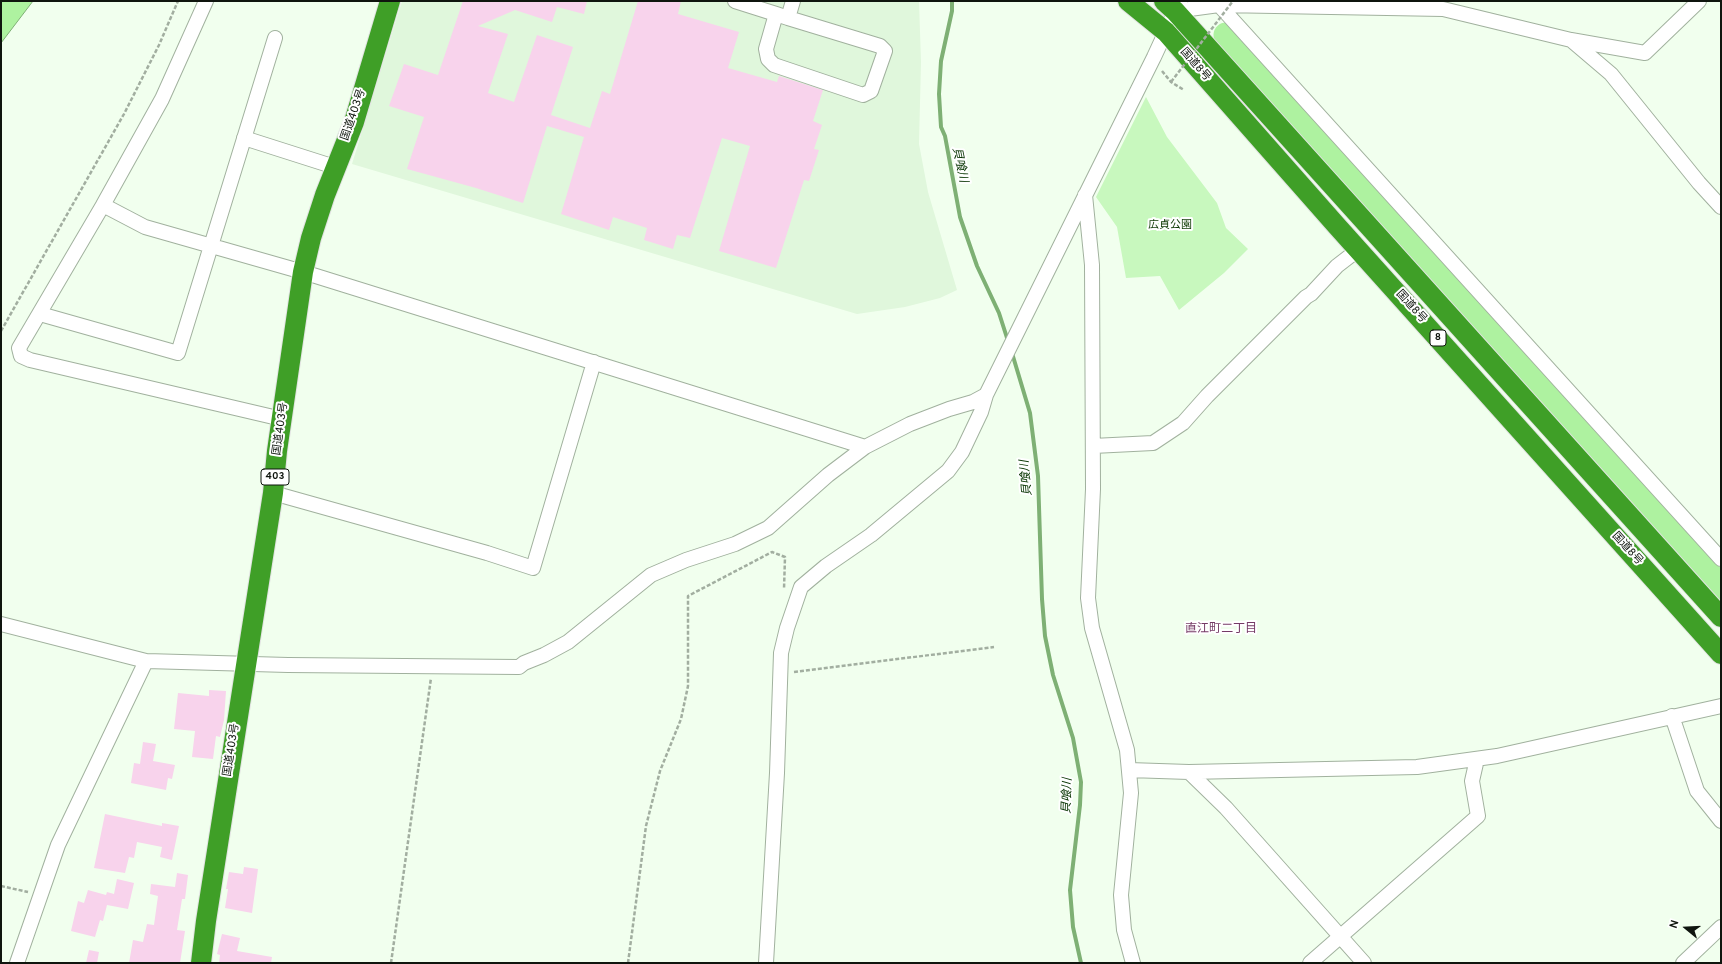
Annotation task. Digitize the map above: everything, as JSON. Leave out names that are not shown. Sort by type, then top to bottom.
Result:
[{"type":"highway","name":"国道403号","points":[[201,963],[206,921],[273,493],[282,419],[304,272],[311,238],[335,167],[354,122],[390,1]]},
{"type":"highway","name":"国道8号","points":[[1128,1],[1166,32],[1359,249],[1718,644]]},
{"type":"highway","name":"国道8号","points":[[1173,4],[1721,617]]},
{"type":"street","points":[[206,1],[162,99],[103,205],[19,348],[21,356],[282,419]]},
{"type":"street","points":[[735,1],[782,16],[880,46],[884,51],[871,91],[863,95],[774,65],[768,59],[766,49],[782,16],[793,1]]},
{"type":"street","points":[[766,963],[777,773],[781,653],[786,628],[801,587],[826,566],[870,535],[948,471],[962,452],[981,412],[987,393],[1166,32],[1173,4],[1443,9],[1571,40],[1646,53],[1699,1]]},
{"type":"street","points":[[1219,5],[1721,559]]},
{"type":"street","points":[[40,314],[178,353],[274,38]]},
{"type":"street","points":[[1571,40],[1611,74],[1699,183],[1721,207]]},
{"type":"street","points":[[244,138],[335,167]]},
{"type":"street","points":[[1085,195],[1092,265],[1093,489],[1088,598],[1092,628],[1127,750],[1131,793],[1121,895],[1124,930],[1133,963]]},
{"type":"street","points":[[103,205],[145,227],[304,272],[865,447]]},
{"type":"street","points":[[1093,446],[1153,443],[1183,423],[1207,396],[1306,297],[1311,294],[1336,266],[1359,249]]},
{"type":"street","points":[[273,493],[487,553],[533,568],[594,362]]},
{"type":"street","points":[[1,624],[146,661],[288,665],[519,667],[524,663],[544,655],[568,642],[652,575],[686,560],[735,544],[768,528],[828,476],[865,447],[910,424],[949,409],[973,402],[987,393]]},
{"type":"street","points":[[16,963],[58,845],[146,661]]},
{"type":"street","points":[[1129,770],[1189,772],[1417,767],[1477,759],[1721,706]]},
{"type":"street","points":[[1672,716],[1697,791],[1721,821]]},
{"type":"street","points":[[1310,963],[1478,816],[1472,781],[1477,759]]},
{"type":"street","points":[[1189,772],[1226,808],[1364,963]]},
{"type":"street","points":[[1683,963],[1721,927]]},
{"type":"path","points":[[1,331],[124,114],[159,45],[178,1]]},
{"type":"path","points":[[1171,82],[1233,1]]},
{"type":"path","points":[[1164,74],[1171,82],[1184,90]]},
{"type":"path","points":[[628,963],[646,826],[660,770],[681,719],[688,686],[688,596],[772,552],[785,557],[784,592],[795,603]]},
{"type":"path","points":[[780,673],[994,647]]},
{"type":"path","points":[[391,963],[433,667]]},
{"type":"path","points":[[1,886],[39,895]]},
{"type":"shaded area","points":[[1,1],[33,1],[1,43]]},
{"type":"shaded area","points":[[402,1],[919,1],[921,62],[919,144],[928,192],[957,290],[940,298],[905,307],[857,314],[352,164]]},
{"type":"green space","name":"広貞公園","points":[[1146,97],[1167,137],[1217,203],[1226,228],[1248,249],[1224,273],[1179,310],[1160,276],[1126,278],[1117,227],[1096,197]]},
{"type":"building","points":[[463,1],[587,1],[584,14],[557,7],[552,22],[515,10],[478,26],[508,34],[488,93],[514,102],[537,35],[573,47],[551,115],[590,128],[602,91],[610,94],[638,1],[681,1],[678,14],[739,32],[728,68],[777,82],[779,76],[823,90],[813,121],[822,125],[814,149],[819,150],[809,181],[804,180],[776,268],[719,251],[750,146],[722,138],[690,238],[677,235],[673,249],[644,240],[647,228],[613,217],[609,230],[561,214],[584,137],[547,126],[523,203],[407,169],[424,117],[389,106],[404,64],[438,75]]},
{"type":"building","points":[[209,690],[226,691],[224,720],[220,737],[216,736],[213,759],[192,757],[195,731],[174,729],[178,693],[209,696]]},
{"type":"building","points":[[143,742],[156,744],[153,761],[175,765],[172,779],[168,778],[166,790],[131,783],[134,763],[140,764]]},
{"type":"building","points":[[105,814],[162,826],[162,823],[179,826],[172,860],[160,857],[162,847],[137,842],[134,858],[129,857],[125,873],[94,868]]},
{"type":"building","points":[[244,867],[258,869],[252,913],[225,908],[229,872],[243,874]]},
{"type":"building","points":[[177,873],[188,875],[185,899],[182,899],[177,930],[185,931],[180,963],[129,963],[133,940],[143,942],[147,924],[154,925],[158,896],[150,894],[151,884],[175,887]]},
{"type":"building","points":[[117,879],[134,883],[128,909],[107,905],[103,921],[100,920],[95,937],[71,931],[78,901],[84,903],[88,890],[106,895],[107,892],[114,894]]},
{"type":"building","points":[[222,934],[240,938],[237,951],[272,957],[271,963],[219,963],[220,955],[217,954]]},
{"type":"building","points":[[89,950],[99,952],[97,963],[86,963]]},
{"type":"waterway","name":"貝喰川","points":[[952,1],[952,11],[941,61],[939,94],[941,127],[945,136],[960,217],[977,266],[999,313],[1008,341]]},
{"type":"waterway","points":[[1226,35],[1721,587]]},
{"type":"waterway","name":"貝喰川","points":[[1012,353],[1030,413],[1038,476],[1042,599],[1045,636],[1053,675],[1073,738],[1081,782],[1080,805],[1070,890],[1073,927],[1081,963]]},
{"type":"district","name":"直江町二丁目","points":[[1221,630]]}]
